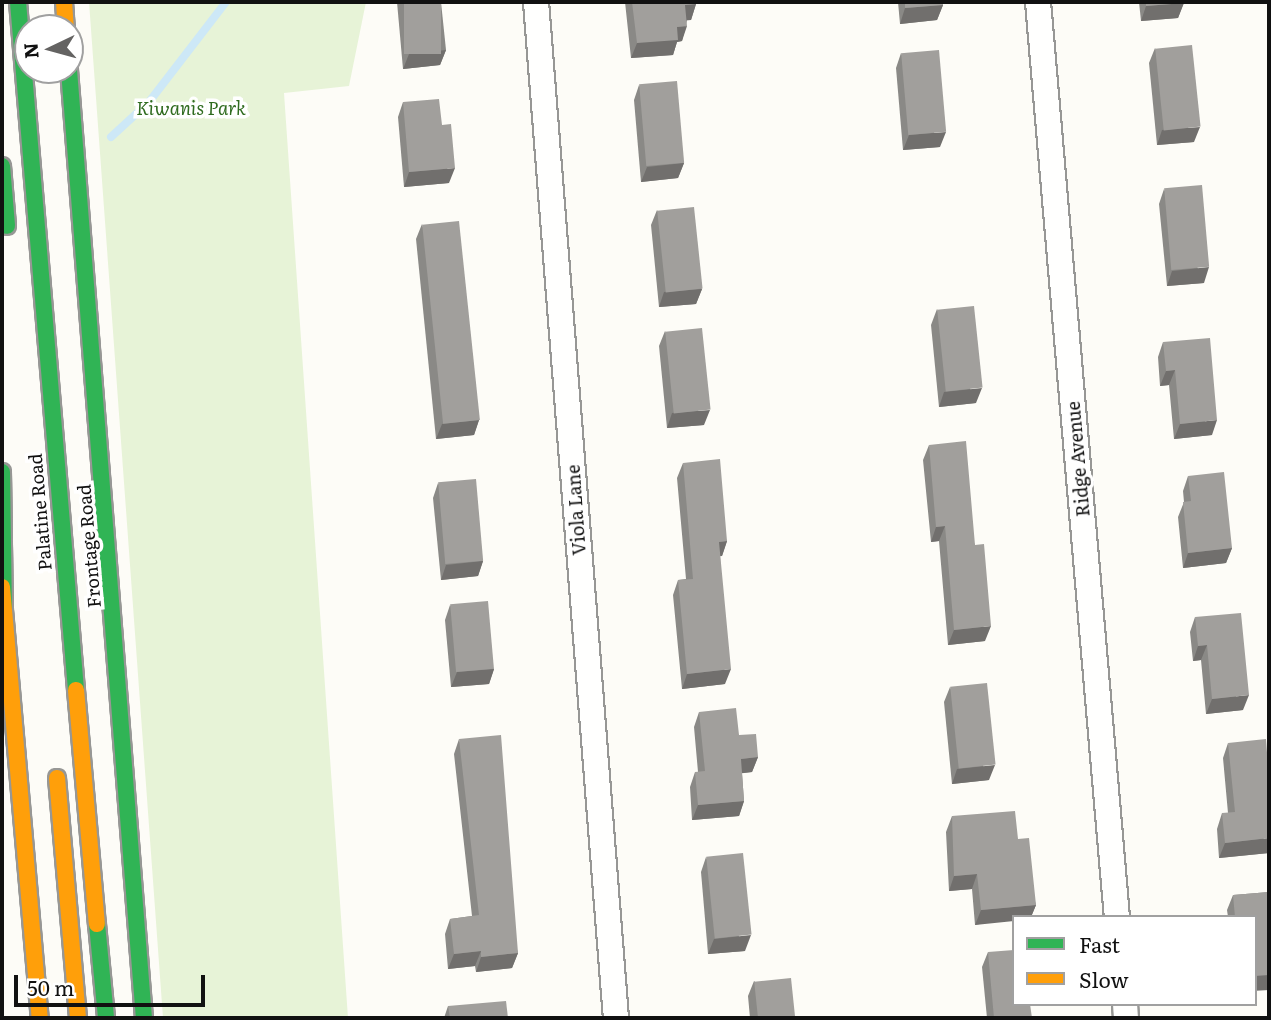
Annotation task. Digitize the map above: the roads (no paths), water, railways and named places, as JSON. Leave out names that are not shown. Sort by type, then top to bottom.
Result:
[{"type":"main road","name":"Palatine Road","points":[[18,2],[31,193],[106,1018]]},
{"type":"main road","points":[[31,193],[34,84]]},
{"type":"main road","name":"Frontage Road","points":[[70,84],[144,1018]]},
{"type":"main road","points":[[2,166],[9,249]]},
{"type":"main road","points":[[2,471],[5,610]]},
{"type":"main road","points":[[2,587],[40,1018]]},
{"type":"main road","points":[[55,758],[78,1018]]},
{"type":"street","name":"Viola Lane","points":[[536,2],[616,1018]]},
{"type":"street","name":"Ridge Avenue","points":[[1038,2],[1117,915]]},
{"type":"waterway","points":[[111,137],[149,102],[226,2]]},
{"type":"park label","name":"Kiwanis Park","points":[[191,108]]}]
